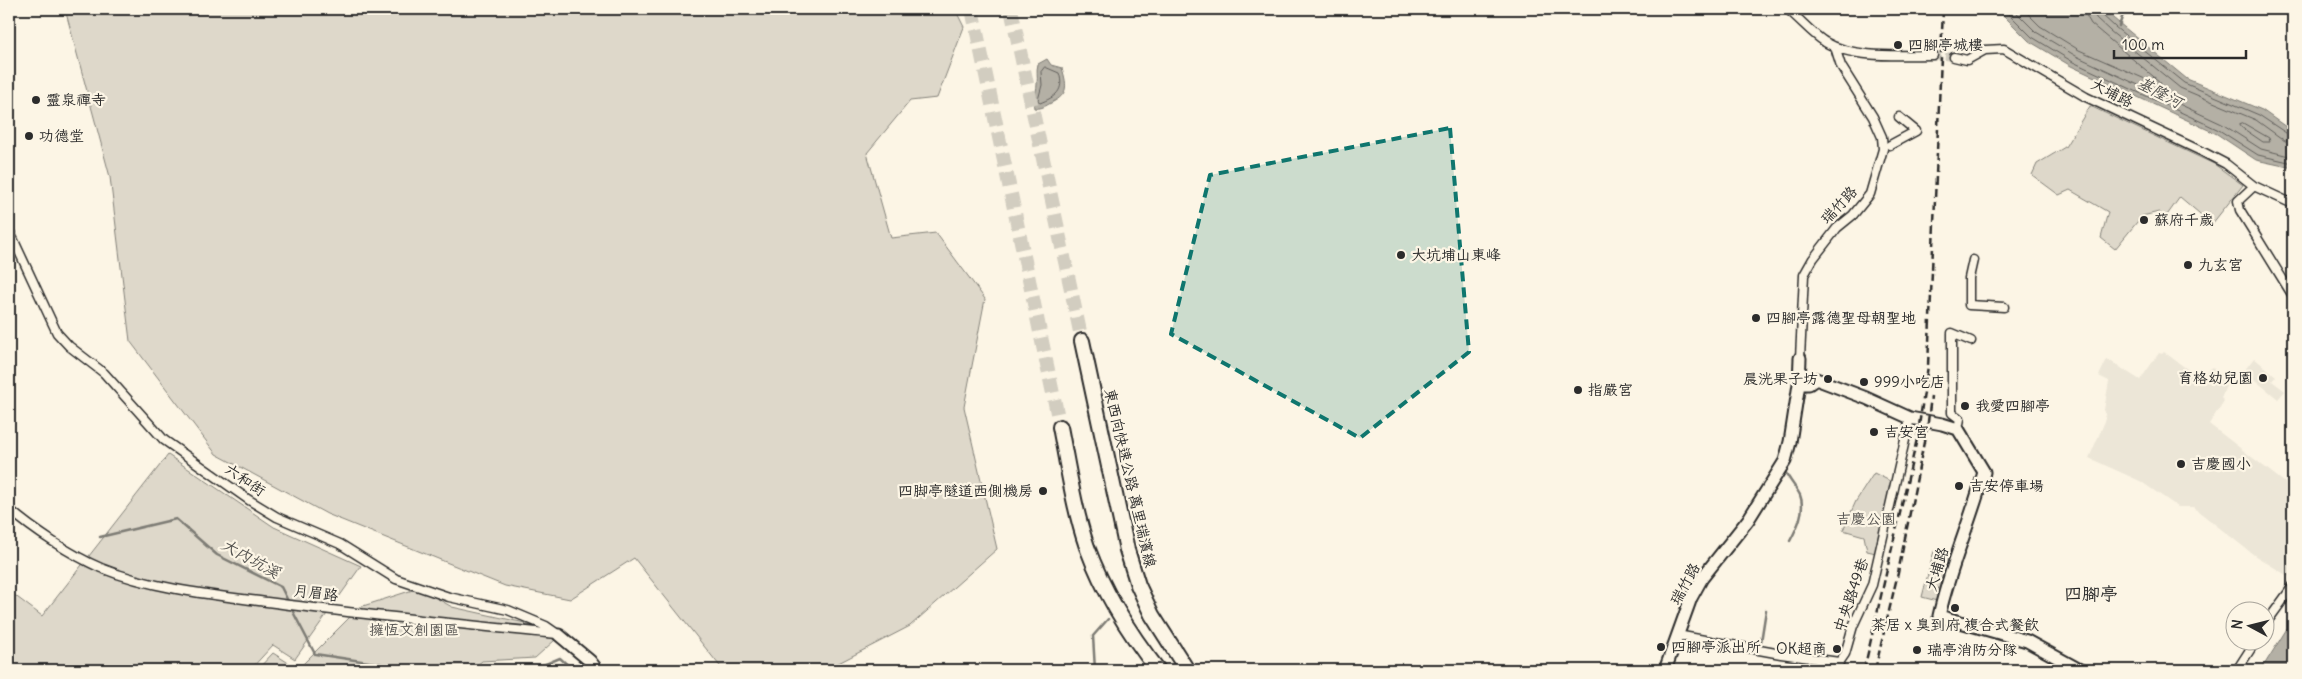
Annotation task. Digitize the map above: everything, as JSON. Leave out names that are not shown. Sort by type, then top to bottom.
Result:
[{"type":"highway","name":"東西向快速公路 萬里瑞濱線","points":[[1082,341],[1127,550],[1138,585],[1168,643],[1187,670]]},
{"type":"highway","points":[[1060,427],[1078,516],[1102,584],[1123,623],[1158,670]]},
{"type":"street","points":[[1781,9],[1795,15]]},
{"type":"street","points":[[1787,9],[1824,41],[1835,47],[1868,54],[1933,56]]},
{"type":"street","name":"瑞竹路","points":[[1664,670],[1691,598],[1702,578],[1748,520],[1784,461],[1790,442],[1799,384],[1804,275],[1813,259],[1837,228],[1853,215],[1870,194],[1883,149],[1882,137],[1873,117],[1841,66],[1835,47]]},
{"type":"street","name":"大埔路","points":[[1954,57],[1967,60],[1985,50],[2004,49],[2086,97],[2219,160],[2254,186],[2293,204]]},
{"type":"street","points":[[1890,145],[1916,131],[1899,117]]},
{"type":"street","points":[[2254,186],[2238,201],[2240,210],[2293,296]]},
{"type":"street","name":"六和街","points":[[9,230],[56,333],[69,346],[104,373],[164,440],[182,454],[277,517],[340,544],[396,579],[449,597],[508,610],[546,626],[559,635]]},
{"type":"street","points":[[1973,260],[1969,278],[1969,305],[2004,308]]},
{"type":"street","points":[[1800,358],[1816,379],[1915,419],[1958,429],[1960,419],[1952,413],[1952,333],[1971,341]]},
{"type":"street","points":[[1799,384],[1809,384],[1816,379]]},
{"type":"street","name":"中央路49巷","points":[[1834,670],[1845,654],[1853,626],[1872,585],[1915,419]]},
{"type":"street","name":"大埔路","points":[[1958,429],[1984,472],[1976,501],[1952,567],[1939,616],[2027,641],[2080,670]]},
{"type":"street","name":"月眉路","points":[[9,509],[64,547],[100,568],[163,586],[326,610],[559,635]]},
{"type":"street","points":[[2274,612],[2293,586]]},
{"type":"street","points":[[559,635],[590,661],[597,670]]},
{"type":"street","points":[[1677,635],[1781,654],[1839,662]]},
{"type":"street","points":[[2237,670],[2249,652]]},
{"type":"highlighted area","points":[[1450,128],[1469,352],[1360,438],[1171,334],[1210,175]]},
{"type":"shaded area","name":"吉慶國小","points":[[2164,352],[2198,377],[2213,367],[2226,386],[2221,398],[2224,401],[2209,424],[2293,489],[2293,576],[2291,578],[2254,555],[2193,507],[2178,507],[2140,481],[2089,458],[2106,419],[2104,410],[2109,381],[2099,376],[2107,359],[2140,380],[2159,353],[2162,354]]},
{"type":"shaded area","name":"育格幼兒園","points":[[2254,358],[2276,376],[2272,381],[2285,391],[2278,399],[2244,371]]},
{"type":"green space","points":[[65,9],[955,9],[964,27],[937,98],[910,101],[867,153],[891,238],[936,233],[985,299],[964,407],[997,549],[910,626],[825,670],[723,670],[634,558],[570,599],[505,586],[327,514],[216,454],[130,341],[110,177]]},
{"type":"green space","points":[[2090,106],[2214,164],[2243,185],[2212,224],[2180,197],[2165,218],[2159,212],[2142,216],[2115,249],[2101,238],[2108,212],[2070,190],[2059,195],[2032,175],[2037,164],[2065,147]]},
{"type":"green space","points":[[168,455],[274,527],[361,566],[295,659],[273,645],[250,670],[9,670],[9,591],[42,616]]},
{"type":"green space","name":"吉慶公園","points":[[1874,473],[1892,482],[1876,553],[1867,551],[1864,536],[1843,530],[1856,501]]},
{"type":"green space","points":[[1934,551],[1950,554],[1937,601],[1922,597]]},
{"type":"green space","name":"擁恆文創園區","points":[[419,588],[452,607],[525,623],[555,640],[535,658],[482,661],[471,670],[257,670],[273,653],[298,669],[360,607]]},
{"type":"water","name":"基隆河","points":[[1997,9],[2102,9],[2187,79],[2262,110],[2293,132],[2293,168],[2256,160],[2217,134],[2071,66],[2029,41]]},
{"type":"water","points":[[1047,59],[1051,65],[1062,68],[1066,86],[1065,90],[1055,101],[1042,107],[1034,108],[1038,64]]},
{"type":"water","points":[[2293,619],[2293,670],[2261,670]]},
{"type":"waterway","points":[[2119,26],[2125,9]]},
{"type":"waterway","points":[[1785,471],[1802,501],[1800,519],[1790,541]]},
{"type":"waterway","name":"大內坑溪","points":[[100,537],[176,519],[217,555],[281,587],[289,603]]},
{"type":"waterway","name":"大內坑溪","points":[[291,608],[315,654],[421,670]]},
{"type":"waterway","points":[[1761,642],[1766,610]]},
{"type":"waterway","points":[[1095,670],[1093,636],[1108,619]]},
{"type":"waterway","name":"大內坑溪","points":[[521,670],[541,666],[560,658],[573,670]]},
{"type":"tunnel","points":[[972,9],[1060,427]]},
{"type":"tunnel","points":[[1011,9],[1082,341]]},
{"type":"tunnel","points":[[1933,55],[1954,57]]},
{"type":"railway","points":[[1864,670],[1917,439],[1928,366],[1943,9]]},
{"type":"railway","points":[[1875,670],[1898,573],[1928,422],[1931,396]]},
{"type":"place","name":"四腳亭城樓","points":[[1898,45]]},
{"type":"place","name":"靈泉禪寺","points":[[36,100]]},
{"type":"place","name":"功德堂","points":[[29,136]]},
{"type":"place","name":"蘇府千歲","points":[[2144,220]]},
{"type":"place","name":"大坑埔山東峰","points":[[1401,255]]},
{"type":"place","name":"九玄宮","points":[[2188,265]]},
{"type":"place","name":"四腳亭露德聖母朝聖地","points":[[1756,318]]},
{"type":"place","name":"育格幼兒園","points":[[2263,378]]},
{"type":"place","name":"晨洸果子坊","points":[[1828,379]]},
{"type":"place","name":"999小吃店","points":[[1864,382]]},
{"type":"place","name":"指嚴宮","points":[[1578,390]]},
{"type":"place","name":"我愛四腳亭","points":[[1965,406]]},
{"type":"place","name":"吉安宮","points":[[1874,432]]},
{"type":"place","name":"吉慶國小","points":[[2181,464]]},
{"type":"place","name":"吉安停車場","points":[[1959,486]]},
{"type":"place","name":"四脚亭隧道西側機房","points":[[1043,491]]},
{"type":"place","name":"茶居 x 臭到府 複合式餐飲","points":[[1955,608]]},
{"type":"place","name":"四腳亭派出所","points":[[1661,647]]},
{"type":"place","name":"OK超商","points":[[1837,649]]},
{"type":"place","name":"瑞亭消防分隊","points":[[1917,650]]},
{"type":"district","name":"四腳亭","points":[[2091,594]]}]
